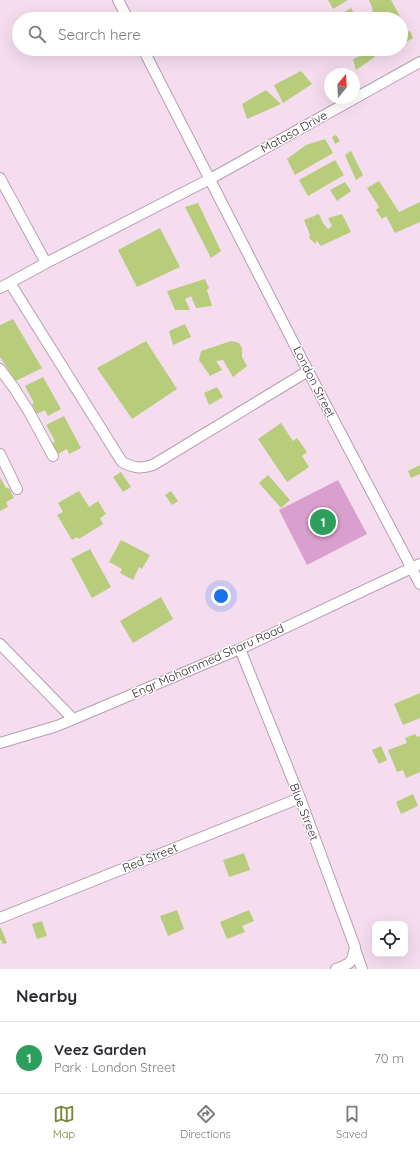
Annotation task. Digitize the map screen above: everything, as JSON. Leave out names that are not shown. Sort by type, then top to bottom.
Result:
[{"type":"street","points":[[118,0],[124,12]]},
{"type":"street","name":"London Street","points":[[147,56],[308,371],[416,566],[420,584]]},
{"type":"street","name":"Matasa Drive","points":[[0,288],[210,179],[420,62]]},
{"type":"street","points":[[0,178],[46,263]]},
{"type":"street","points":[[10,283],[122,462],[131,466],[141,468],[153,465],[308,371]]},
{"type":"street","points":[[0,369],[28,410],[53,456]]},
{"type":"street","points":[[0,454],[17,489]]},
{"type":"street","name":"Engr Mohammed Sharu Road","points":[[0,744],[57,726],[240,649],[416,566]]},
{"type":"street","points":[[0,644],[73,719]]},
{"type":"street","name":"Blue Street","points":[[240,649],[300,798],[362,969]]},
{"type":"street","name":"Red Street","points":[[0,918],[300,798]]},
{"type":"street","points":[[336,969],[348,965],[352,960],[355,947]]},
{"type":"shaded area","points":[[338,480],[367,534],[307,565],[279,510]]},
{"type":"building","points":[[328,0],[348,0],[333,9]]},
{"type":"building","points":[[369,0],[391,0],[398,12],[373,12]]},
{"type":"building","points":[[351,8],[354,12],[344,12]]},
{"type":"building","points":[[410,31],[413,38],[408,41],[408,32]]},
{"type":"building","points":[[360,56],[375,57],[359,68],[355,68],[353,59]]},
{"type":"building","points":[[301,71],[312,84],[283,103],[274,85]]},
{"type":"building","points":[[266,90],[281,104],[247,119],[242,104]]},
{"type":"building","points":[[336,135],[340,141],[335,144],[332,137]]},
{"type":"building","points":[[325,139],[333,153],[295,175],[287,159],[306,145]]},
{"type":"building","points":[[351,151],[363,175],[356,180],[345,155]]},
{"type":"building","points":[[335,160],[344,175],[308,196],[299,180]]},
{"type":"building","points":[[379,181],[399,212],[420,202],[420,222],[395,233],[386,216],[382,219],[376,210],[379,207],[367,188]]},
{"type":"building","points":[[345,182],[351,191],[337,201],[330,190]]},
{"type":"building","points":[[198,203],[221,251],[211,258],[185,207]]},
{"type":"building","points":[[319,214],[323,223],[328,229],[332,226],[328,218],[342,214],[351,232],[321,246],[316,240],[316,244],[309,238],[310,235],[304,220]]},
{"type":"building","points":[[160,228],[180,267],[137,287],[118,250]]},
{"type":"building","points":[[205,279],[209,288],[207,290],[212,306],[196,308],[191,296],[185,299],[190,310],[175,310],[167,291]]},
{"type":"building","points":[[13,319],[42,368],[16,381],[0,357],[0,325]]},
{"type":"building","points":[[185,324],[191,337],[173,345],[169,331]]},
{"type":"building","points":[[146,341],[177,389],[132,419],[97,368]]},
{"type":"building","points":[[231,341],[239,343],[242,348],[242,357],[247,366],[233,377],[223,360],[216,361],[222,370],[210,376],[199,360],[201,351]]},
{"type":"building","points":[[43,377],[61,409],[48,416],[45,410],[37,414],[32,404],[34,403],[25,386]]},
{"type":"building","points":[[217,387],[223,397],[209,405],[204,393]]},
{"type":"building","points":[[64,416],[81,448],[69,454],[67,449],[58,454],[52,443],[55,441],[46,425]]},
{"type":"building","points":[[281,423],[293,441],[297,438],[307,452],[302,456],[309,467],[287,482],[258,439]]},
{"type":"building","points":[[420,465],[420,474],[411,478],[408,471]]},
{"type":"building","points":[[121,472],[131,487],[123,492],[113,477]]},
{"type":"building","points":[[268,475],[290,500],[281,508],[259,483]]},
{"type":"building","points":[[0,477],[6,488],[9,488],[14,498],[6,502],[8,507],[0,511]]},
{"type":"building","points":[[79,491],[89,507],[98,501],[106,514],[100,518],[103,524],[79,539],[77,537],[72,540],[57,515],[63,512],[58,503]]},
{"type":"building","points":[[171,491],[178,501],[172,505],[165,495]]},
{"type":"building","points":[[121,540],[150,555],[142,569],[139,567],[133,580],[120,573],[122,569],[109,562]]},
{"type":"building","points":[[90,549],[111,587],[92,598],[71,559]]},
{"type":"building","points":[[161,597],[173,619],[133,643],[120,621]]},
{"type":"building","points":[[420,693],[420,718],[403,725],[394,704]]},
{"type":"building","points":[[415,734],[417,737],[420,736],[420,772],[406,778],[403,770],[397,772],[388,750],[407,743],[405,738]]},
{"type":"building","points":[[381,746],[387,760],[379,764],[372,750]]},
{"type":"building","points":[[413,794],[418,806],[401,814],[396,802]]},
{"type":"building","points":[[244,853],[250,870],[229,877],[223,860]]},
{"type":"building","points":[[177,910],[184,929],[168,936],[160,916]]},
{"type":"building","points":[[249,910],[254,921],[242,926],[245,932],[227,939],[220,922]]},
{"type":"building","points":[[42,921],[47,936],[37,939],[32,924]]},
{"type":"building","points":[[0,928],[7,943],[3,944],[0,940]]},
{"type":"place","name":"Veez Garden","points":[[323,522]]}]
